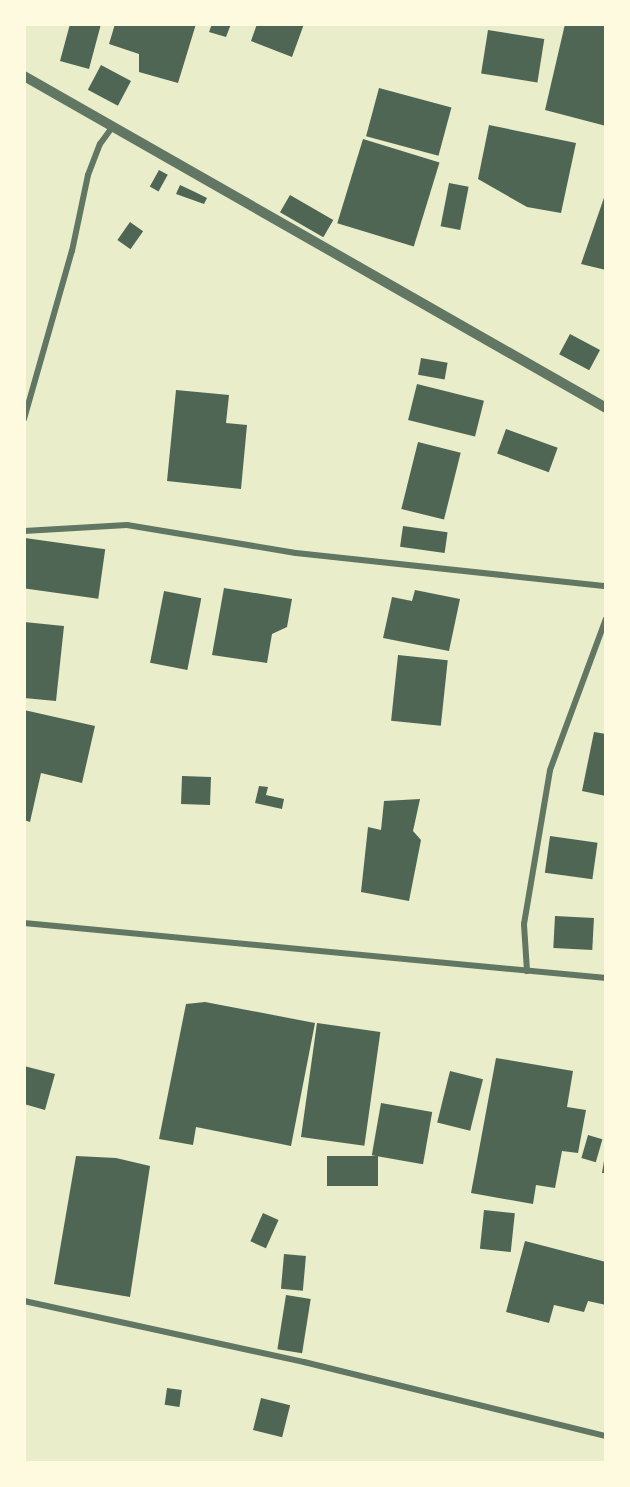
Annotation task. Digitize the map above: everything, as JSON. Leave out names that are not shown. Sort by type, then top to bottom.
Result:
[{"type":"street","points":[[24,76],[114,125],[606,408]]},
{"type":"street","points":[[24,419],[72,251],[88,175],[100,144],[114,125]]},
{"type":"street","points":[[24,531],[127,525],[296,553],[606,586]]},
{"type":"street","points":[[527,971],[524,924],[550,770],[606,619]]},
{"type":"street","points":[[24,923],[606,978]]},
{"type":"street","points":[[24,1301],[293,1359],[606,1436]]},
{"type":"building","points":[[70,24],[101,24],[89,69],[60,61]]},
{"type":"building","points":[[115,24],[196,24],[178,83],[139,72],[139,54],[109,44]]},
{"type":"building","points":[[212,24],[231,24],[226,37],[209,32]]},
{"type":"building","points":[[257,24],[304,24],[292,57],[251,41]]},
{"type":"building","points":[[565,24],[606,24],[606,126],[545,110]]},
{"type":"building","points":[[488,30],[544,39],[537,82],[481,73]]},
{"type":"building","points":[[101,65],[131,81],[118,106],[88,90]]},
{"type":"building","points":[[379,88],[451,107],[439,156],[366,136]]},
{"type":"building","points":[[489,125],[576,143],[561,213],[527,207],[478,179]]},
{"type":"building","points":[[363,139],[440,162],[414,247],[337,223]]},
{"type":"building","points":[[159,170],[168,175],[159,191],[150,187]]},
{"type":"building","points":[[449,183],[469,187],[460,230],[441,226]]},
{"type":"building","points":[[180,185],[207,198],[204,204],[176,194]]},
{"type":"building","points":[[606,192],[606,270],[581,264]]},
{"type":"building","points":[[290,195],[333,220],[323,237],[280,212]]},
{"type":"building","points":[[130,222],[143,231],[130,249],[117,240]]},
{"type":"building","points":[[570,334],[600,350],[589,370],[559,354]]},
{"type":"building","points":[[421,358],[448,363],[445,379],[418,375]]},
{"type":"building","points":[[417,384],[484,401],[475,437],[408,420]]},
{"type":"building","points":[[176,390],[229,395],[226,423],[247,425],[241,489],[167,481]]},
{"type":"building","points":[[506,429],[558,448],[549,472],[497,453]]},
{"type":"building","points":[[418,442],[461,453],[444,520],[401,509]]},
{"type":"building","points":[[403,526],[448,532],[445,553],[400,547]]},
{"type":"building","points":[[25,538],[105,549],[98,599],[24,588]]},
{"type":"building","points":[[224,588],[292,599],[287,627],[272,634],[267,663],[212,655]]},
{"type":"building","points":[[415,590],[460,599],[449,651],[383,638],[392,597],[412,601]]},
{"type":"building","points":[[164,591],[201,598],[187,670],[150,663]]},
{"type":"building","points":[[24,622],[64,626],[56,701],[24,698]]},
{"type":"building","points":[[398,655],[448,660],[441,726],[391,721]]},
{"type":"building","points":[[24,710],[95,726],[82,783],[41,773],[30,822],[24,820]]},
{"type":"building","points":[[594,732],[606,734],[606,796],[582,791]]},
{"type":"building","points":[[182,776],[211,777],[210,805],[181,804]]},
{"type":"building","points":[[259,786],[268,787],[266,795],[284,799],[282,809],[255,803]]},
{"type":"building","points":[[420,799],[413,831],[421,840],[409,901],[361,892],[368,827],[381,830],[384,801]]},
{"type":"building","points":[[550,836],[598,843],[592,879],[545,873]]},
{"type":"building","points":[[555,916],[594,918],[592,950],[553,948]]},
{"type":"building","points":[[205,1002],[315,1023],[291,1146],[196,1127],[193,1145],[159,1139],[186,1004]]},
{"type":"building","points":[[317,1023],[380,1032],[364,1146],[301,1137]]},
{"type":"building","points":[[496,1058],[573,1071],[567,1107],[586,1110],[578,1153],[562,1151],[555,1188],[536,1185],[533,1204],[471,1193]]},
{"type":"building","points":[[24,1066],[55,1074],[45,1110],[24,1104]]},
{"type":"building","points":[[450,1071],[483,1079],[470,1131],[437,1122]]},
{"type":"building","points":[[381,1103],[432,1112],[423,1164],[372,1155]]},
{"type":"building","points":[[588,1135],[602,1139],[596,1162],[581,1158]]},
{"type":"building","points":[[605,1155],[606,1173],[602,1173]]},
{"type":"building","points":[[76,1156],[116,1158],[150,1166],[130,1297],[54,1284]]},
{"type":"building","points":[[327,1156],[378,1156],[378,1186],[327,1186]]},
{"type":"building","points":[[484,1210],[515,1213],[511,1252],[480,1249]]},
{"type":"building","points":[[263,1213],[279,1220],[266,1248],[250,1241]]},
{"type":"building","points":[[525,1241],[606,1262],[606,1305],[588,1301],[584,1312],[554,1305],[549,1323],[506,1312]]},
{"type":"building","points":[[284,1254],[306,1256],[303,1291],[281,1289]]},
{"type":"building","points":[[286,1295],[311,1299],[302,1353],[277,1349]]},
{"type":"building","points":[[167,1388],[182,1390],[179,1407],[165,1405]]},
{"type":"building","points":[[261,1398],[290,1405],[282,1437],[253,1430]]}]
